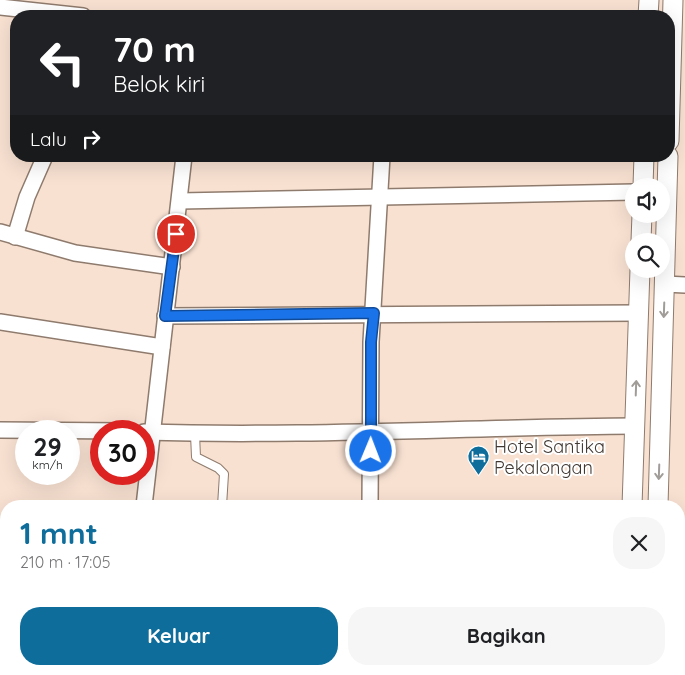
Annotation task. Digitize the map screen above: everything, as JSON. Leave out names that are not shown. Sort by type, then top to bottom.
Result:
[{"type":"street","points":[[0,7],[14,10]]},
{"type":"street","points":[[15,237],[27,197],[42,162]]},
{"type":"street","points":[[150,420],[162,347],[183,162]]},
{"type":"street","points":[[370,500],[371,342],[382,162]]},
{"type":"street","points":[[643,178],[644,162]]},
{"type":"street","points":[[658,500],[668,162]]},
{"type":"street","points":[[180,201],[625,192]]},
{"type":"street","points":[[0,232],[75,253],[172,267]]},
{"type":"street","points":[[632,500],[640,278]]},
{"type":"street","points":[[665,284],[685,285]]},
{"type":"street","points":[[165,316],[374,313],[638,313]]},
{"type":"street","points":[[0,322],[162,347]]},
{"type":"street","points":[[155,432],[195,434],[372,433],[502,427],[635,426]]},
{"type":"street","points":[[0,430],[90,431]]},
{"type":"street","points":[[144,500],[145,485]]},
{"type":"lane","points":[[195,434],[198,459],[218,468],[224,474],[222,500]]},
{"type":"place","name":"Hotel Santika Pekalongan","points":[[478,475]]},
{"type":"route","points":[[176,234],[165,316],[374,313],[371,342],[371,451]]}]
